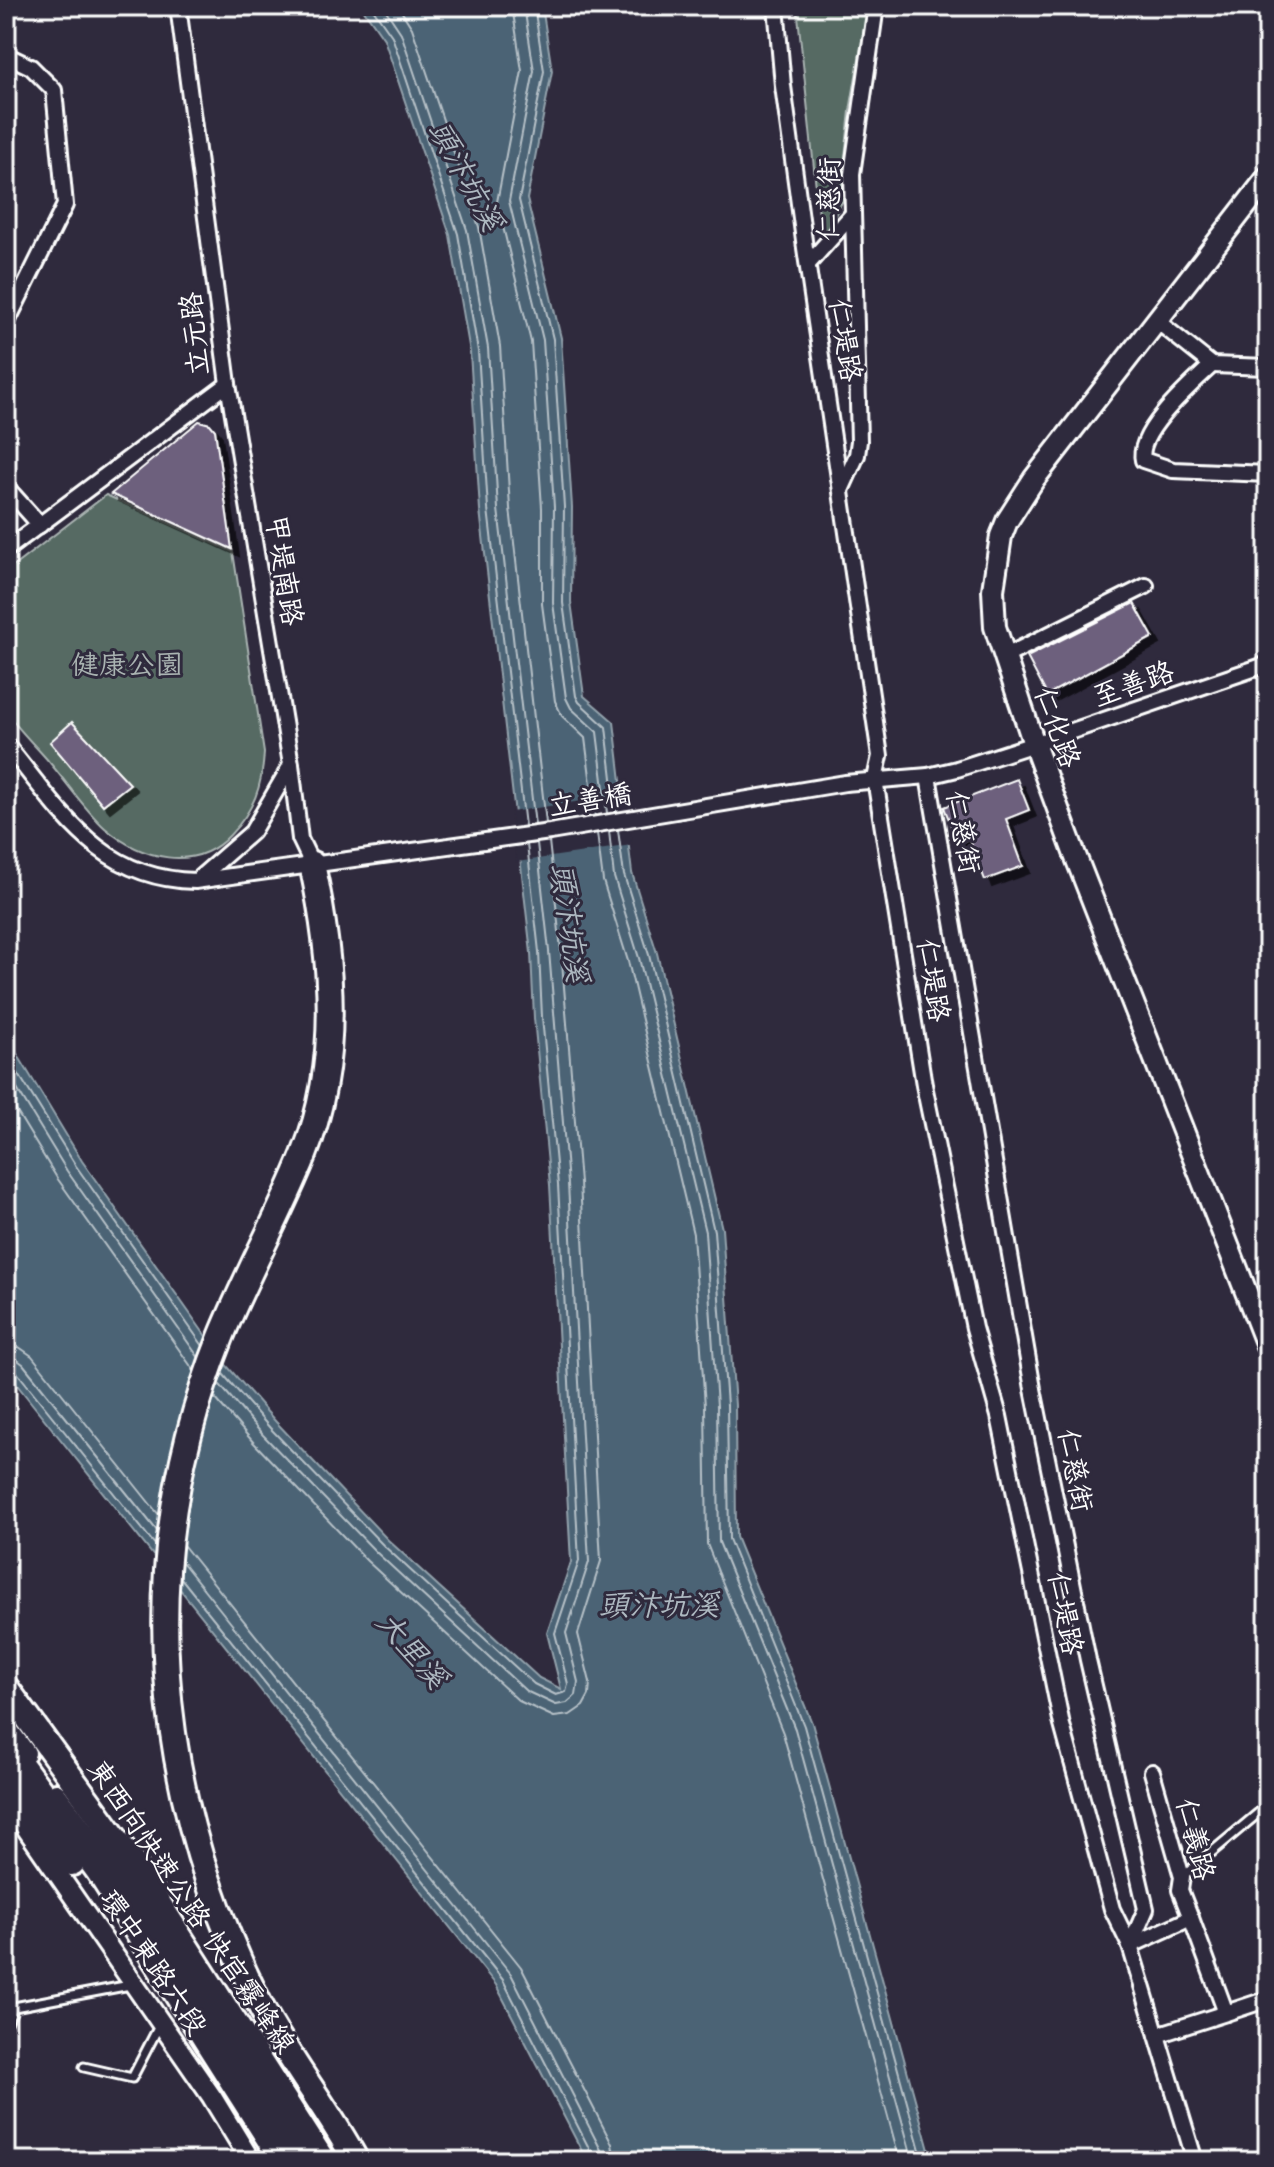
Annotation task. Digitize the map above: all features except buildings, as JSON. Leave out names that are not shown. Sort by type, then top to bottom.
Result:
[{"type":"highway","points":[[312,864],[326,953],[330,1008],[325,1082],[305,1152],[221,1337],[190,1426],[168,1542],[165,1657],[176,1761],[186,1807],[215,1901],[260,2004],[356,2161]]},
{"type":"highway","name":"東西向快速公路 快官霧峰線","points":[[6,1688],[128,1856],[323,2161]]},
{"type":"highway","name":"東西向快速公路 快官霧峰線","points":[[6,1744],[99,1872],[283,2161]]},
{"type":"highway","points":[[6,1776],[83,1877],[162,1993],[266,2161]]},
{"type":"main road","name":"仁化路","points":[[1268,177],[1034,479],[1001,536],[993,590],[995,627],[1034,744],[1268,1348]]},
{"type":"street","name":"立元路","points":[[6,550],[228,384],[178,6]]},
{"type":"street","name":"仁堤路","points":[[776,6],[783,86],[880,756],[875,779],[924,1085],[974,1328],[999,1416],[1062,1725],[1112,1909],[1130,1946]]},
{"type":"street","name":"仁慈街","points":[[842,488],[857,455],[859,441],[852,174],[876,6]]},
{"type":"street","points":[[6,55],[31,67],[54,90],[65,205],[6,324]]},
{"type":"street","points":[[808,264],[851,216]]},
{"type":"street","points":[[1157,321],[1212,365],[1268,367]]},
{"type":"street","points":[[1212,365],[1179,395],[1141,452],[1143,460],[1173,470],[1268,474]]},
{"type":"street","name":"甲堤南路","points":[[228,384],[291,764],[300,839],[312,864]]},
{"type":"street","points":[[6,487],[40,525]]},
{"type":"street","points":[[1004,657],[1146,586]]},
{"type":"street","name":"至善路","points":[[875,779],[928,776],[1034,744],[1268,664]]},
{"type":"street","points":[[6,744],[95,847],[111,859],[150,875],[195,881],[312,864]]},
{"type":"street","points":[[195,881],[252,832],[291,764]]},
{"type":"street","name":"仁慈街","points":[[928,776],[1033,1389],[1088,1660],[1146,1909],[1130,1946]]},
{"type":"street","name":"立善橋","points":[[312,864],[550,832],[875,779]]},
{"type":"street","name":"環中東路六段","points":[[6,1726],[110,1865],[306,2161]]},
{"type":"street","name":"仁義路","points":[[1152,1772],[1182,1877],[1180,1890],[1226,2013]]},
{"type":"street","name":"環中東路六段","points":[[6,1799],[12,1823],[135,1984],[251,2161]]},
{"type":"street","name":"仁義路","points":[[1130,1946],[1191,1918]]},
{"type":"street","points":[[1130,1946],[1195,2161]]},
{"type":"street","points":[[1157,2035],[1268,1999]]},
{"type":"lane","points":[[1182,1877],[1268,1805]]},
{"type":"lane","points":[[6,2025],[14,2007],[135,1984]]},
{"type":"lane","points":[[84,2067],[132,2078],[161,2022]]},
{"type":"green space","points":[[797,6],[868,6],[850,111],[843,200],[825,234],[821,235]]},
{"type":"green space","name":"健康公園","points":[[106,495],[233,552],[264,753],[263,765],[255,797],[230,835],[216,847],[185,858],[151,854],[135,848],[105,828],[7,712],[4,668],[6,572]]},
{"type":"water","points":[[361,6],[542,6],[552,71],[527,199],[561,338],[572,507],[571,602],[584,696],[614,722],[632,873],[657,953],[722,1229],[735,1405],[736,1537],[812,1723],[932,2161],[587,2161],[496,1985],[6,1371],[6,1042],[16,1052],[82,1161],[227,1366],[388,1540],[539,1678],[561,1689],[547,1633],[571,1562],[550,1185],[531,953],[480,510],[470,352],[450,235],[384,39]]},
{"type":"pier","points":[[626,794],[632,845],[517,862],[511,812]]},
{"type":"water label","name":"頭汴坑溪","points":[[466,176]]},
{"type":"water label","name":"頭汴坑溪","points":[[570,923]]},
{"type":"water label","name":"頭汴坑溪","points":[[659,1605]]},
{"type":"water label","name":"大里溪","points":[[412,1650]]}]
